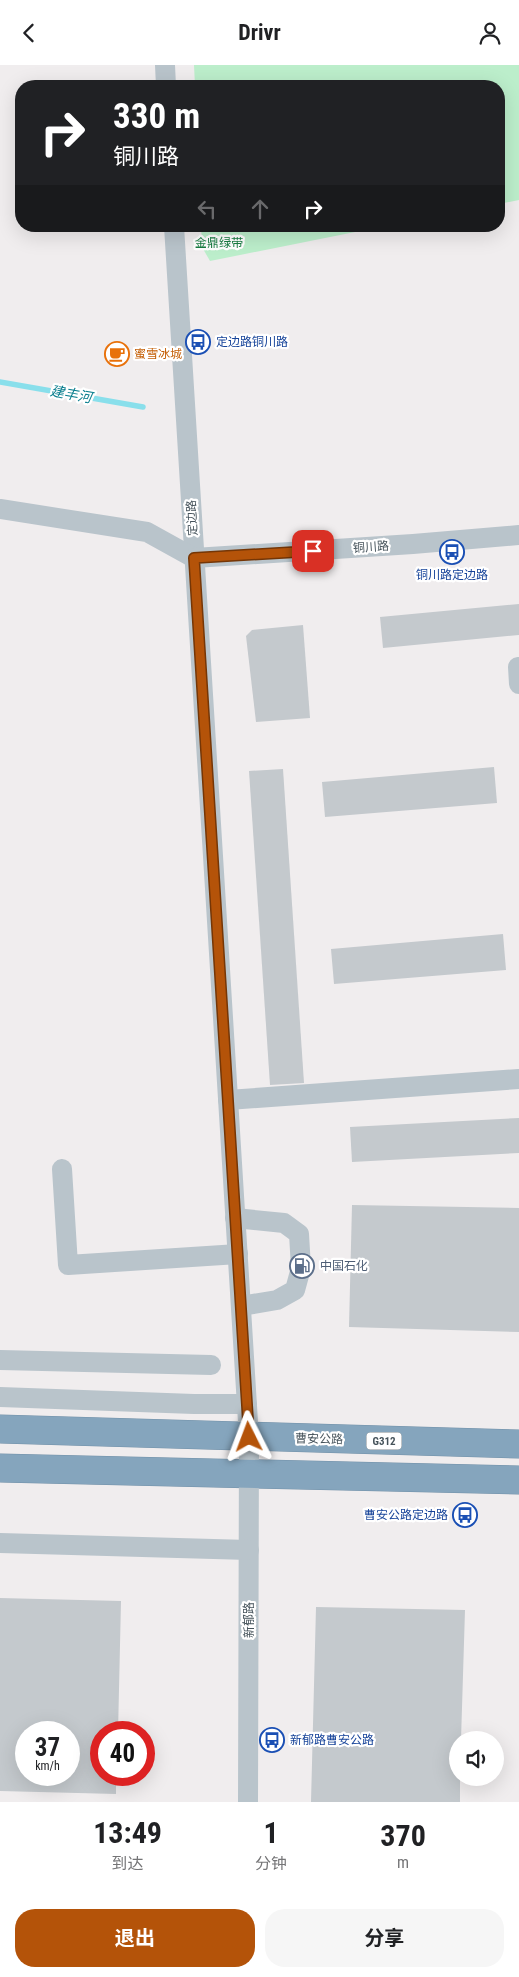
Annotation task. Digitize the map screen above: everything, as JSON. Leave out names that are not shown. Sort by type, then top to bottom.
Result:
[{"type":"highway","name":"曹安公路","points":[[0,1429],[519,1444]]},
{"type":"highway","points":[[0,1468],[519,1480]]},
{"type":"street","points":[[165,65],[166,80]]},
{"type":"street","name":"定边路","points":[[174,232],[249,1437]]},
{"type":"street","points":[[0,509],[147,532],[194,558]]},
{"type":"street","name":"铜川路","points":[[194,558],[519,535]]},
{"type":"street","points":[[228,1100],[519,1079]]},
{"type":"street","points":[[62,1169],[68,1265],[238,1254]]},
{"type":"street","points":[[236,1218],[284,1223],[299,1234],[301,1268],[295,1290],[277,1300],[241,1306]]},
{"type":"street","points":[[0,1359],[211,1365]]},
{"type":"street","points":[[0,1397],[194,1404],[247,1404]]},
{"type":"street","name":"新郁路","points":[[248,1802],[249,1437]]},
{"type":"street","points":[[0,1543],[249,1550]]},
{"type":"green space","points":[[194,65],[519,65],[519,200],[505,203],[505,80],[195,80]]},
{"type":"green space","name":"金鼎绿带","points":[[201,232],[355,232],[210,261],[202,247]]},
{"type":"building","points":[[519,604],[519,635],[383,648],[380,617]]},
{"type":"building","points":[[303,625],[310,718],[256,722],[246,636],[252,630]]},
{"type":"building","points":[[494,767],[497,803],[325,817],[322,782]]},
{"type":"building","points":[[283,769],[304,1083],[270,1085],[249,771]]},
{"type":"building","points":[[503,934],[506,970],[334,984],[331,949]]},
{"type":"building","points":[[519,1118],[519,1153],[352,1162],[350,1127]]},
{"type":"building","points":[[352,1205],[519,1208],[519,1332],[349,1327]]},
{"type":"building","points":[[0,1598],[121,1601],[118,1721],[90,1721],[90,1786],[116,1786],[116,1794],[0,1791]]},
{"type":"building","points":[[316,1607],[465,1610],[461,1731],[449,1731],[449,1786],[460,1786],[460,1802],[311,1802]]},
{"type":"waterway","name":"建丰河","points":[[0,382],[143,407]]},
{"type":"place","name":"定边路铜川路","points":[[198,342]]},
{"type":"place","name":"蜜雪冰城","points":[[117,354]]},
{"type":"place","name":"铜川路定边路","points":[[452,552]]},
{"type":"place","name":"中国石化","points":[[302,1266]]},
{"type":"place","name":"曹安公路定边路","points":[[465,1515]]},
{"type":"place","name":"新郁路曹安公路","points":[[272,1740]]},
{"type":"route","points":[[249,1437],[194,558],[313,551]]}]
